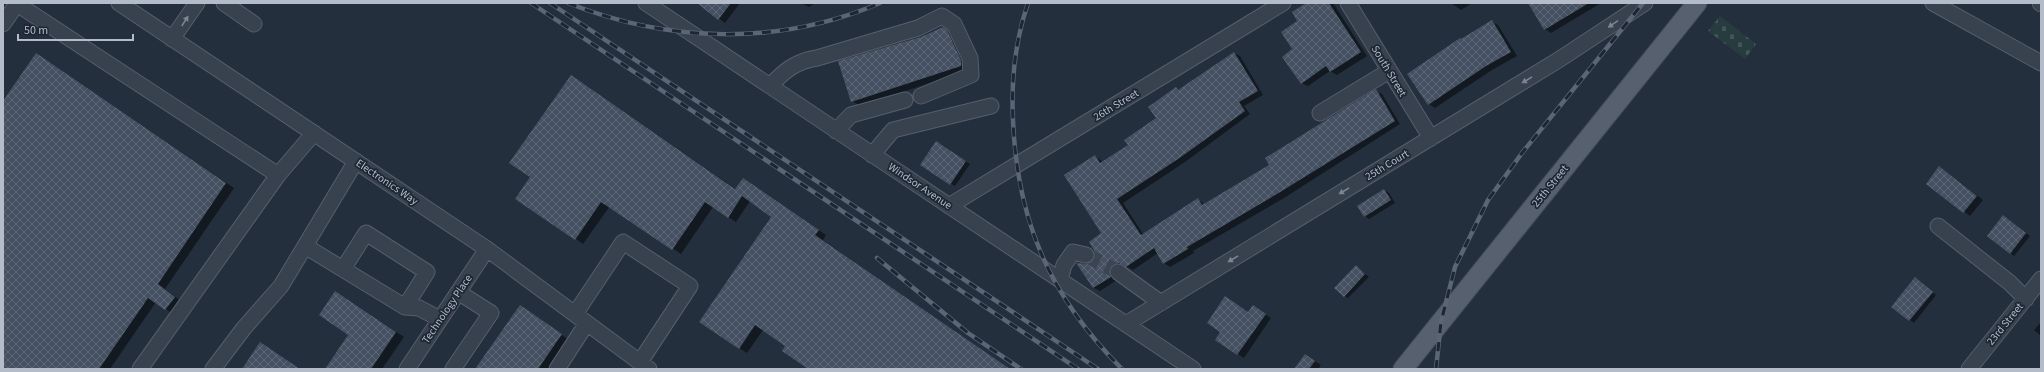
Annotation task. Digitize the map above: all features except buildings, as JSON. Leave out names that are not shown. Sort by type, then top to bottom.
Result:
[{"type":"main road","name":"25th Street","points":[[1403,369],[1697,3]]},
{"type":"street","points":[[3,24],[17,3],[278,175]]},
{"type":"street","name":"Electronics Way","points":[[119,3],[487,249],[646,367]]},
{"type":"street","points":[[172,39],[197,3]]},
{"type":"street","points":[[224,3],[254,24]]},
{"type":"street","name":"Windsor Avenue","points":[[646,3],[1193,369]]},
{"type":"street","name":"26th Street","points":[[950,206],[1283,3]]},
{"type":"street","name":"South Street","points":[[1348,3],[1430,138]]},
{"type":"street","name":"25th Court","points":[[1126,324],[1560,60],[1646,3]]},
{"type":"street","points":[[1933,3],[2041,63]]},
{"type":"street","points":[[770,86],[783,72],[802,60],[817,58],[918,28],[942,16],[954,24],[970,58],[971,75],[921,96]]},
{"type":"street","points":[[1320,113],[1389,71]]},
{"type":"street","points":[[836,130],[852,115],[905,100]]},
{"type":"street","points":[[872,155],[893,130],[991,106]]},
{"type":"street","points":[[140,369],[278,175],[314,133]]},
{"type":"street","points":[[213,369],[244,328],[281,286],[356,161]]},
{"type":"street","points":[[1938,226],[2010,282],[2026,299]]},
{"type":"street","points":[[343,269],[366,233],[427,272],[405,307]]},
{"type":"street","points":[[575,314],[623,242],[690,286],[646,367]]},
{"type":"street","points":[[305,246],[405,307],[419,308],[440,320]]},
{"type":"street","name":"Technology Place","points":[[407,369],[487,249]]},
{"type":"street","points":[[1060,280],[1064,265],[1073,252],[1086,255]]},
{"type":"street","points":[[1118,272],[1161,303]]},
{"type":"street","name":"23rd Street","points":[[1969,369],[2041,279]]},
{"type":"street","points":[[454,369],[491,313],[458,292]]},
{"type":"street","points":[[557,369],[587,323]]},
{"type":"green space","points":[[1720,16],[1756,44],[1745,59],[1708,31]]},
{"type":"tunnel","points":[[1086,255],[1118,272]]},
{"type":"railway","points":[[531,3],[1078,369]]},
{"type":"railway","points":[[550,3],[1098,369]]},
{"type":"railway","points":[[568,3],[606,16],[645,26],[684,32],[724,34],[764,32],[803,27],[842,17],[880,3]]},
{"type":"railway","points":[[1028,3],[1017,46],[1013,75],[1013,120],[1016,157],[1030,224],[1042,255],[1057,285],[1075,314],[1097,342],[1122,369]]},
{"type":"railway","points":[[1436,369],[1441,322],[1455,267],[1488,200],[1522,153],[1643,3]]},
{"type":"railway","points":[[877,258],[968,333],[1021,369]]}]
